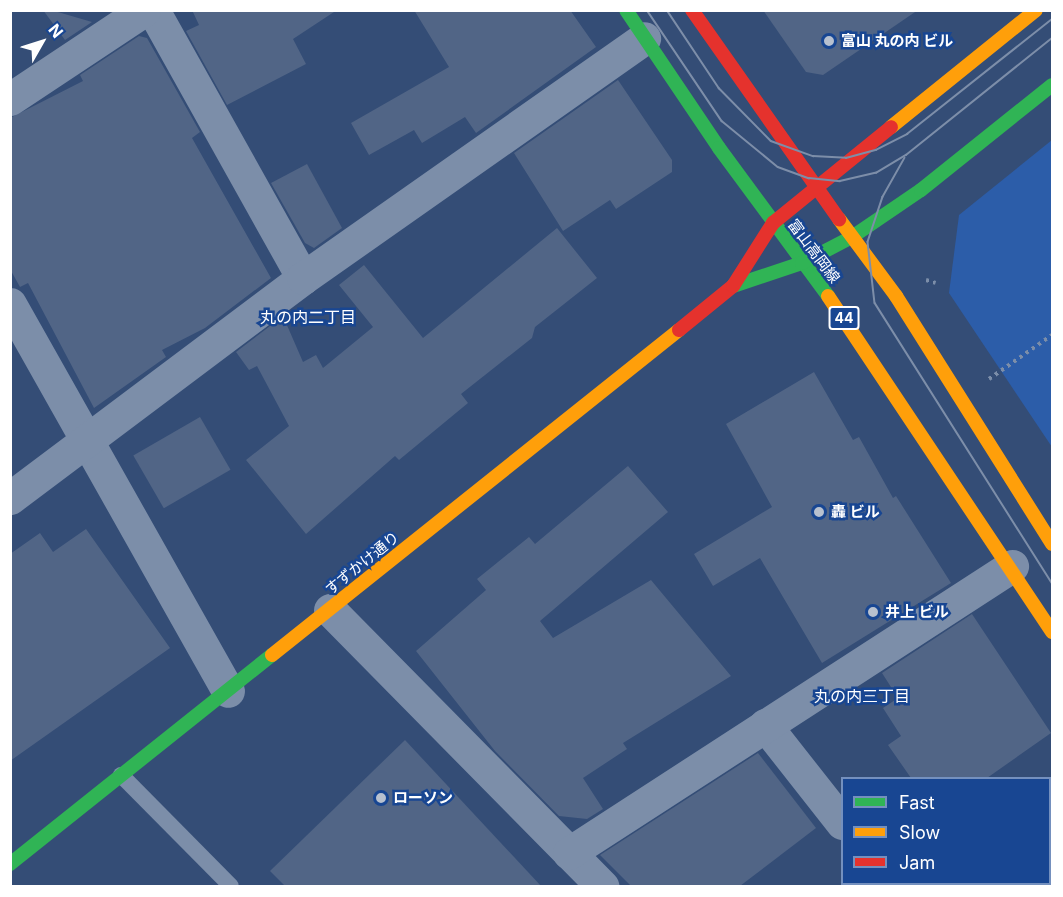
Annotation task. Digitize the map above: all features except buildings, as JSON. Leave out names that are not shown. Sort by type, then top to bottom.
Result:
[{"type":"street","points":[[10,99],[144,10]]},
{"type":"street","points":[[153,10],[303,278]]},
{"type":"street","name":"富山高岡線","points":[[626,10],[1012,566],[1053,632]]},
{"type":"street","points":[[692,10],[817,190],[896,296],[1053,544]]},
{"type":"street","points":[[733,286],[773,223],[817,190],[1036,10]]},
{"type":"street","points":[[10,498],[88,442],[303,278],[644,38]]},
{"type":"street","points":[[733,286],[802,263],[852,237],[921,190],[1053,85]]},
{"type":"street","name":"すずかけ通り","points":[[10,864],[733,286]]},
{"type":"street","points":[[10,304],[228,691]]},
{"type":"street","points":[[569,853],[1012,566]]},
{"type":"street","points":[[330,610],[602,886]]},
{"type":"street","points":[[765,725],[841,820]]},
{"type":"lane","points":[[121,775],[231,886]]},
{"type":"path","points":[[988,380],[1053,335]]},
{"type":"shaded area","points":[[1052,140],[1052,447],[949,293],[959,215]]},
{"type":"tram line","points":[[647,10],[722,121],[778,167],[809,178],[840,181],[876,173],[906,155],[1052,38]]},
{"type":"tram line","points":[[667,10],[719,88],[771,141],[813,156],[846,158],[876,150],[907,134],[1052,19]]},
{"type":"tram line","points":[[905,158],[883,197],[868,242],[875,303],[1052,583]]},
{"type":"traffic: fast","points":[[626,10],[719,148],[828,296]]},
{"type":"traffic: fast","points":[[733,286],[802,263],[852,237],[921,190],[1052,85]]},
{"type":"traffic: fast","points":[[10,864],[272,655]]},
{"type":"traffic: slow","points":[[891,127],[1036,10]]},
{"type":"traffic: slow","points":[[839,219],[896,296],[1052,544]]},
{"type":"traffic: slow","points":[[828,296],[1052,632]]},
{"type":"traffic: slow","points":[[272,655],[679,330]]},
{"type":"traffic: jam","points":[[692,10],[839,219]]},
{"type":"traffic: jam","points":[[679,330],[733,286],[773,223],[891,127]]},
{"type":"place","name":"富山 丸の内 ビル","points":[[829,41]]},
{"type":"place","name":"轟 ビル","points":[[819,512]]},
{"type":"place","name":"井上 ビル","points":[[873,612]]},
{"type":"place","name":"ローソン","points":[[381,798]]},
{"type":"district","name":"丸の内二丁目","points":[[308,317]]},
{"type":"district","name":"丸の内三丁目","points":[[862,696]]}]
